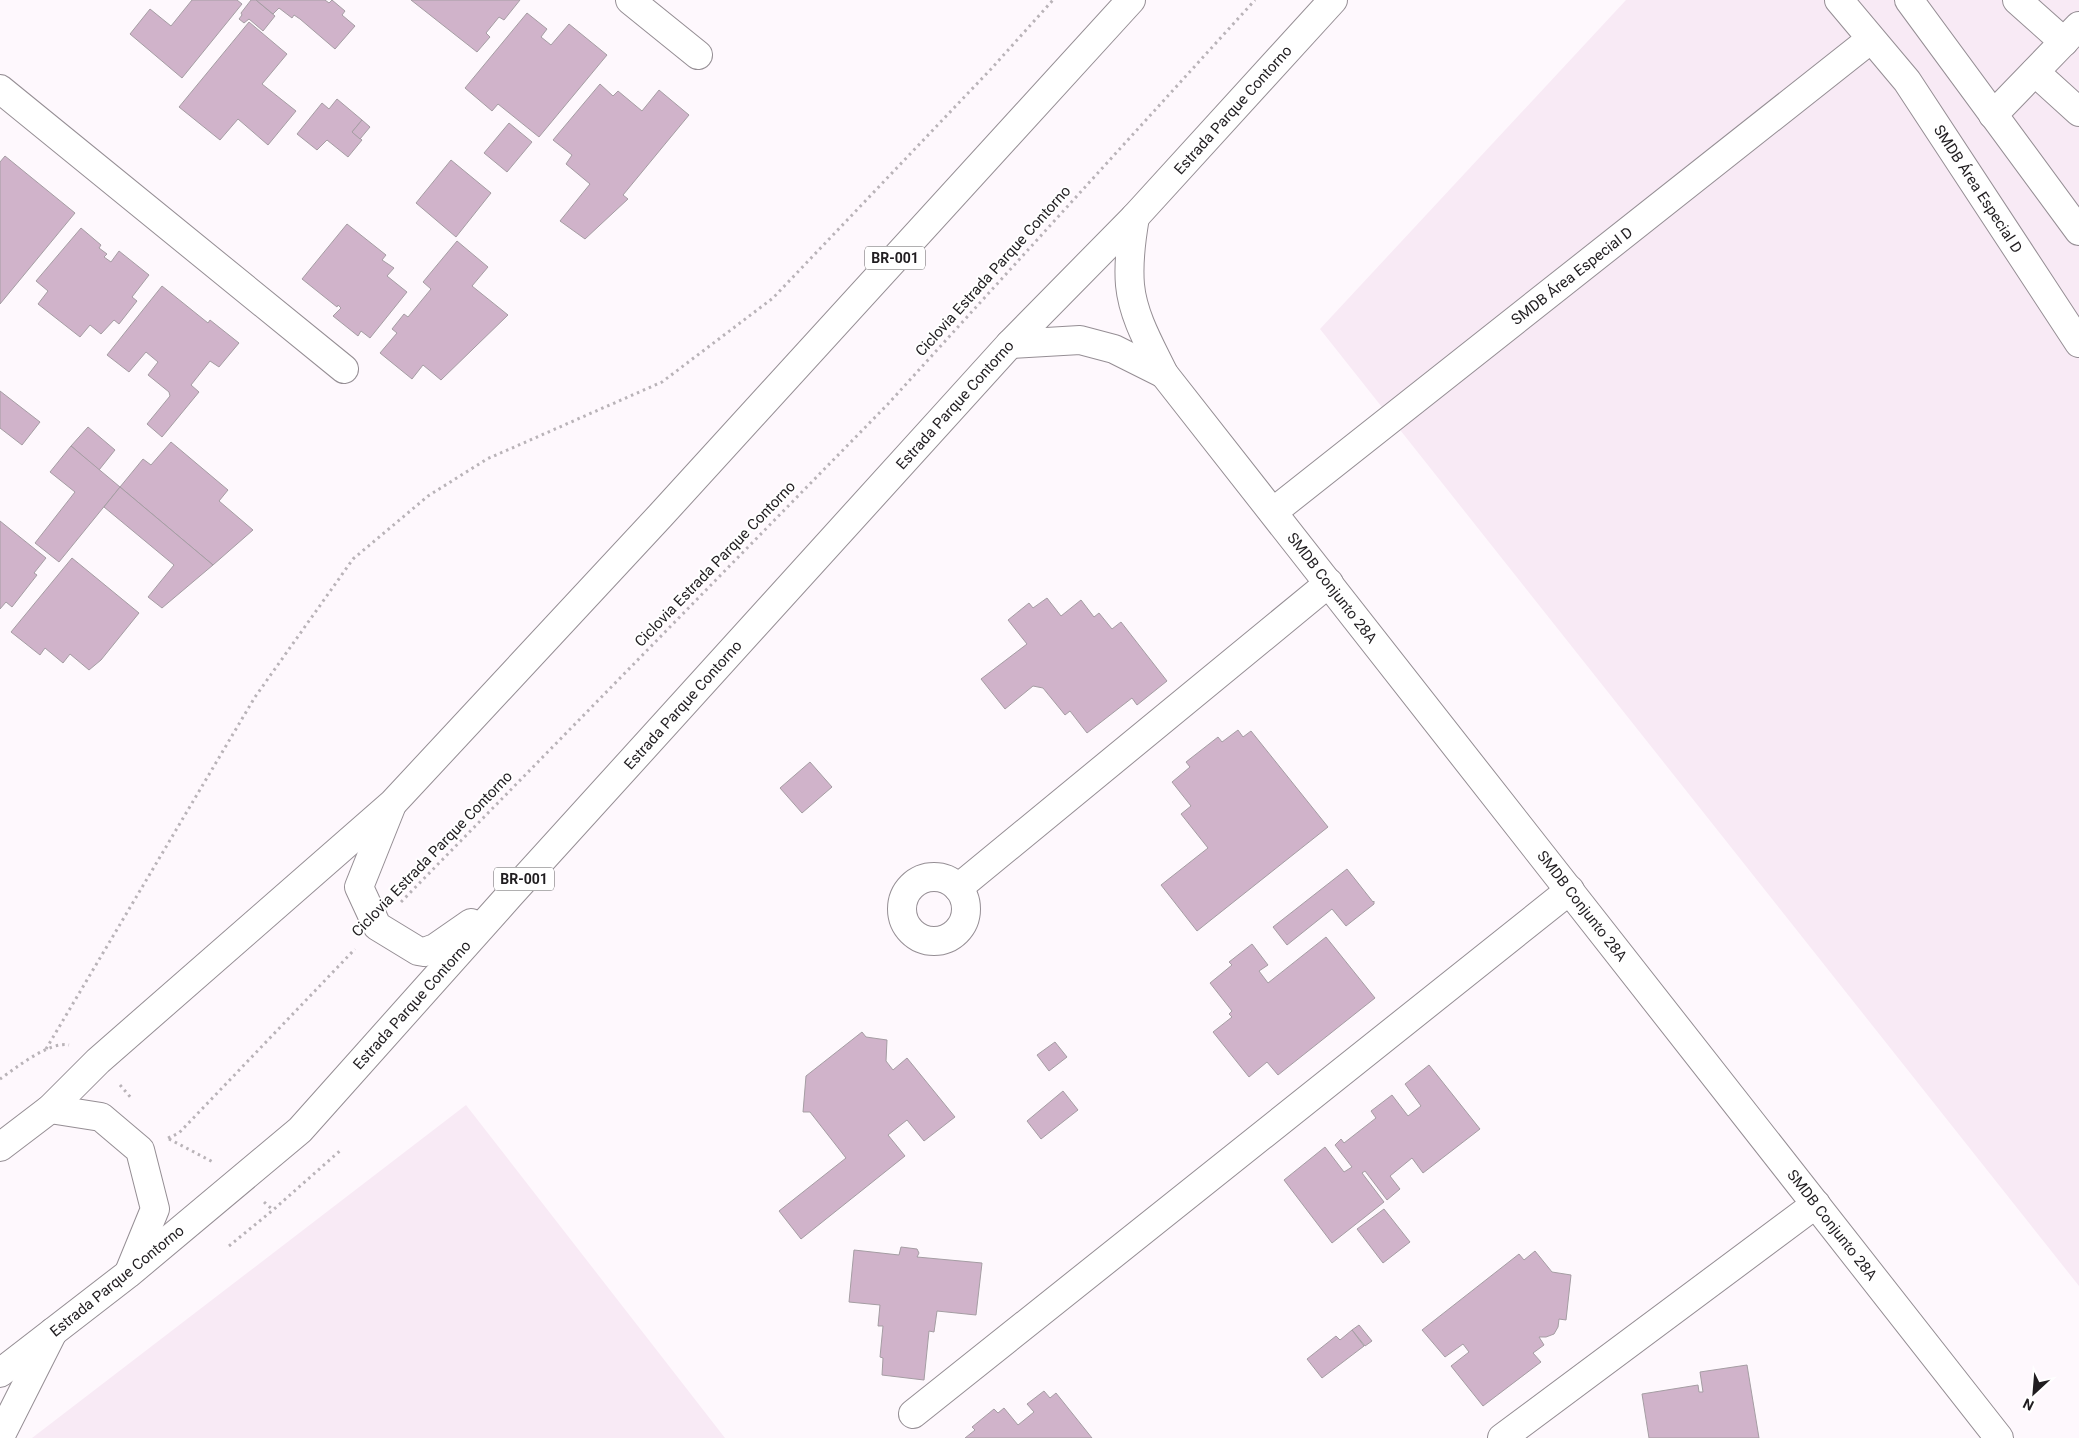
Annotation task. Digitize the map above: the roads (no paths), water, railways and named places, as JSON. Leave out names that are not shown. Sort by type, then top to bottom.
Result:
[{"type":"main road","points":[[630,0],[698,55]]},
{"type":"main road","name":"BR-001","points":[[0,1147],[50,1109],[98,1061],[393,803],[660,516],[1131,0]]},
{"type":"main road","name":"Estrada Parque Contorno","points":[[0,1373],[128,1274],[300,1130],[509,896],[1010,344],[1135,216],[1333,0]]},
{"type":"main road","name":"SMDB Área Especial D","points":[[1838,0],[1907,81],[2071,324],[2079,343]]},
{"type":"main road","points":[[1909,0],[2079,231]]},
{"type":"main road","points":[[1993,115],[2071,34],[2017,0]]},
{"type":"main road","name":"SMDB Área Especial D","points":[[1273,512],[1871,39]]},
{"type":"main road","points":[[2035,72],[2079,112]]},
{"type":"main road","points":[[0,89],[344,369]]},
{"type":"main road","points":[[1135,216],[1129,253],[1130,287],[1140,324],[1164,374]]},
{"type":"main road","points":[[1010,344],[1080,340],[1114,349],[1164,374]]},
{"type":"main road","name":"SMDB Conjunto 28A","points":[[1164,374],[2000,1438]]},
{"type":"main road","points":[[958,888],[1329,584]]},
{"type":"main road","points":[[393,803],[359,887],[377,926],[413,949],[424,952],[435,948],[509,896]]},
{"type":"main road","points":[[913,1414],[1570,890]]},
{"type":"main road","points":[[50,1109],[101,1117],[140,1150],[156,1209],[128,1274]]},
{"type":"main road","points":[[1502,1438],[1816,1204]]},
{"type":"main road","points":[[0,1437],[53,1332]]}]
